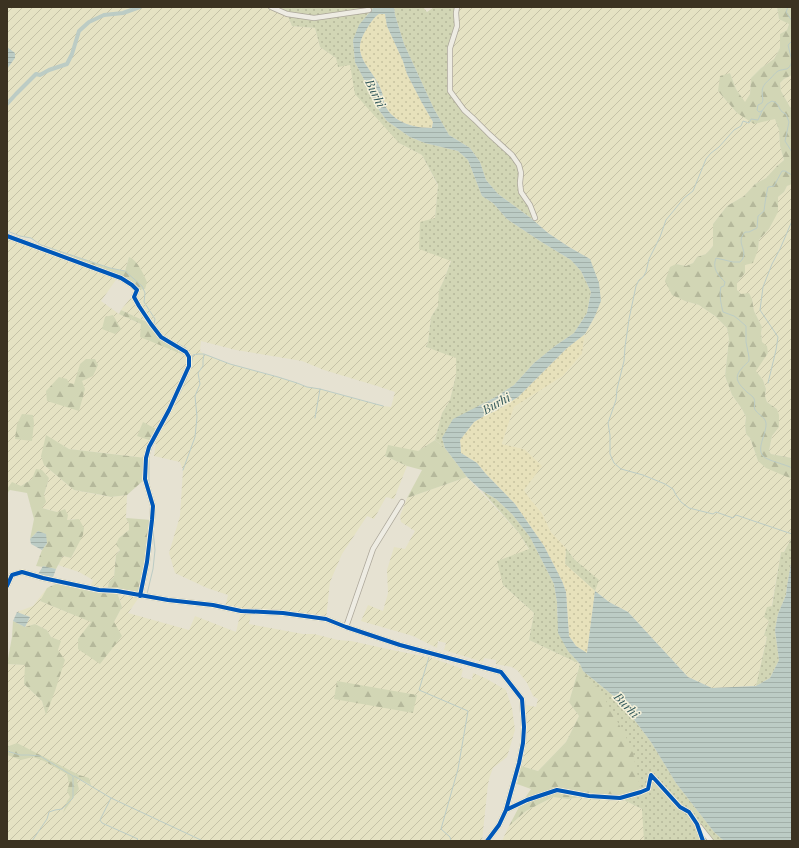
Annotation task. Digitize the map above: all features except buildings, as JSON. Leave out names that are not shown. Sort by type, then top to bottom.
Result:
[{"type":"street","points":[[270,7],[287,14],[314,18],[369,10]]},
{"type":"street","points":[[458,7],[456,13],[457,26],[450,48],[450,91],[464,110],[512,155],[519,165],[521,173],[521,192],[530,205],[535,218]]},
{"type":"street","points":[[7,236],[121,278],[132,285],[137,290],[134,297],[161,337],[186,352],[189,357],[189,366],[185,377],[149,447],[146,458],[145,479],[153,506],[147,562],[140,596]]},
{"type":"street","points":[[346,627],[373,549],[402,502]]},
{"type":"street","points":[[7,586],[12,575],[22,572],[89,589],[117,591],[140,596],[213,605],[241,611],[283,614],[326,620],[400,645],[501,672],[522,699],[524,727],[523,744],[506,810],[499,825],[487,841]]},
{"type":"street","points":[[506,810],[527,800],[557,790],[588,796],[620,798],[648,789],[651,775],[680,806],[689,812],[711,841]]},
{"type":"street","points":[[698,824],[703,841]]},
{"type":"shaded area","points":[[7,7],[271,7],[287,14],[292,26],[315,28],[320,47],[336,58],[350,65],[399,143],[422,155],[438,186],[435,218],[451,260],[439,290],[440,298],[438,306],[431,317],[426,347],[456,357],[456,375],[450,400],[442,413],[435,440],[418,451],[385,456],[407,466],[394,499],[386,497],[374,519],[367,516],[342,554],[330,582],[326,619],[243,611],[251,614],[249,624],[303,634],[314,634],[432,658],[463,669],[461,677],[472,680],[473,673],[506,690],[512,708],[515,730],[507,757],[493,768],[490,776],[482,841],[7,841],[7,664],[26,665],[24,684],[42,701],[46,714],[60,641],[51,637],[47,630],[35,624],[25,627],[30,617],[17,612],[33,606],[47,588],[40,601],[92,622],[78,639],[114,622],[122,607],[117,591],[140,596],[128,613],[189,630],[195,616],[236,632],[241,611],[225,607],[228,595],[207,588],[175,573],[169,553],[180,516],[183,470],[180,462],[154,456],[156,443],[152,441],[146,458],[69,449],[46,436],[44,465],[74,490],[111,497],[127,495],[126,518],[129,524],[129,530],[119,538],[120,549],[116,555],[114,577],[109,582],[107,591],[89,589],[93,580],[79,572],[58,565],[63,556],[71,558],[76,548],[75,519],[67,520],[57,512],[41,508],[49,478],[32,479],[21,486],[7,489],[7,236],[118,277],[101,301],[119,314],[141,324],[161,337],[151,324],[121,310],[137,290],[129,257],[125,271],[110,268],[41,245],[31,238],[20,236],[7,230]],"holes":[[[201,341],[236,350],[302,361],[324,370],[395,392],[391,407],[307,387],[278,377],[230,364],[200,351]]]},
{"type":"shaded area","points":[[457,7],[777,7],[779,19],[789,23],[787,30],[780,34],[780,48],[774,59],[761,68],[751,78],[750,94],[745,103],[736,89],[730,73],[718,91],[737,113],[775,118],[779,130],[780,146],[784,160],[766,178],[755,184],[744,196],[727,206],[713,224],[713,246],[706,254],[697,257],[693,263],[686,266],[676,264],[685,301],[699,305],[715,316],[727,328],[729,339],[725,376],[732,395],[746,417],[746,434],[750,438],[758,461],[792,479],[792,537],[783,553],[781,552],[769,621],[764,635],[767,636],[756,686],[712,688],[688,677],[628,612],[609,602],[595,591],[598,580],[574,559],[551,532],[542,513],[524,490],[524,449],[502,444],[514,407],[563,376],[582,354],[585,334],[595,316],[590,259],[548,233],[532,219],[535,218],[475,120],[450,91],[450,48]]},
{"type":"shaded area","points":[[792,75],[792,108],[781,91],[780,83]]},
{"type":"shaded area","points":[[790,184],[792,184],[792,458],[771,454],[769,451],[772,436],[779,427],[777,409],[767,402],[765,396],[766,389],[763,380],[755,371],[768,353],[762,342],[762,327],[754,311],[752,299],[741,294],[737,290],[737,283],[745,273],[745,265],[758,250],[759,240],[769,229],[777,212],[778,197]]},
{"type":"shaded area","points":[[467,477],[519,533],[529,550],[503,585],[534,613],[529,640],[580,664],[569,702],[579,716],[566,742],[538,771],[521,766],[525,752],[526,705],[536,707],[538,699],[533,696],[527,683],[518,671],[512,667],[496,664],[496,660],[484,658],[483,662],[444,650],[446,643],[438,641],[437,648],[413,636],[361,621],[368,605],[383,611],[388,593],[387,570],[394,547],[405,549],[415,531],[401,522],[400,516],[407,498]]},
{"type":"shaded area","points":[[589,796],[620,798],[642,809],[648,841],[502,841],[509,826],[526,811],[553,797],[568,799]]},
{"type":"green space","points":[[271,7],[374,7],[367,15],[353,40],[355,62],[376,106],[387,121],[410,137],[425,143],[458,151],[468,160],[482,196],[493,203],[507,219],[571,260],[581,271],[591,292],[587,313],[574,333],[534,363],[514,385],[480,405],[442,438],[445,448],[435,440],[442,413],[450,400],[456,375],[456,358],[426,347],[431,317],[438,306],[439,290],[451,261],[419,249],[420,222],[435,218],[438,185],[422,155],[399,143],[355,94],[350,65],[338,67],[336,58],[320,47],[315,28],[292,26],[287,14]]},
{"type":"green space","points":[[394,7],[423,7],[427,12],[434,7],[457,7],[457,26],[450,48],[450,91],[519,165],[521,192],[535,218],[532,219],[498,194],[486,180],[480,162],[470,148],[449,135],[434,109],[404,44]]},
{"type":"green space","points":[[777,7],[792,7],[792,75],[780,83],[781,91],[792,108],[792,184],[787,186],[784,192],[778,197],[778,212],[769,229],[759,240],[758,250],[753,263],[745,265],[745,273],[737,283],[737,290],[741,294],[749,293],[752,299],[754,311],[762,327],[762,342],[767,346],[768,353],[756,371],[763,380],[766,389],[765,396],[767,402],[777,409],[779,415],[779,427],[772,436],[769,451],[771,454],[792,458],[792,479],[766,468],[758,461],[750,438],[746,434],[746,417],[732,395],[725,376],[729,339],[727,328],[715,316],[699,305],[672,295],[665,281],[670,267],[676,264],[686,266],[693,263],[697,257],[706,254],[713,246],[713,224],[727,206],[744,196],[755,184],[766,178],[784,160],[780,146],[779,130],[775,119],[754,124],[737,113],[718,91],[720,76],[730,73],[736,89],[745,102],[750,94],[751,78],[761,68],[774,59],[780,48],[780,34],[787,30],[789,24],[779,19]]},
{"type":"green space","points":[[41,245],[110,268],[125,271],[129,257],[138,264],[144,275],[147,282],[145,289],[137,290],[132,285],[40,248]]},
{"type":"green space","points":[[121,310],[151,324],[161,337],[186,352],[189,357],[140,337],[141,324],[119,314]]},
{"type":"green space","points":[[113,315],[121,329],[115,334],[102,329],[105,317]]},
{"type":"green space","points":[[86,359],[95,359],[98,365],[93,376],[82,381],[85,389],[79,411],[47,401],[46,391],[59,377],[67,379],[69,383],[74,384],[80,364]]},
{"type":"green space","points":[[22,414],[33,415],[34,423],[32,441],[15,439],[17,424]]},
{"type":"green space","points":[[143,422],[158,430],[152,441],[137,436]]},
{"type":"green space","points":[[46,435],[69,449],[146,458],[145,479],[127,495],[111,497],[74,490],[44,465],[41,456]]},
{"type":"green space","points":[[435,440],[445,448],[467,477],[407,498],[422,470],[407,466],[385,456],[388,445],[418,451]]},
{"type":"green space","points":[[36,469],[42,470],[49,478],[44,495],[46,502],[42,508],[57,512],[65,509],[68,515],[67,520],[79,519],[84,528],[83,535],[71,558],[63,556],[56,569],[36,566],[42,550],[47,543],[38,531],[30,539],[34,519],[27,493],[10,490],[7,494],[7,489],[12,482],[21,486],[32,479]]},
{"type":"green space","points":[[482,491],[496,499],[512,514],[530,537],[554,584],[557,614],[568,651],[580,664],[529,640],[534,613],[503,585],[497,561],[529,549],[519,533]]},
{"type":"green space","points":[[126,518],[152,520],[140,596],[117,592],[122,607],[114,622],[122,636],[100,664],[78,649],[78,639],[91,622],[40,601],[47,588],[62,581],[107,591],[109,582],[114,577],[116,555],[120,550],[116,544],[119,538],[129,530],[129,524]]},
{"type":"green space","points":[[792,537],[792,558],[786,595],[778,614],[775,630],[779,660],[770,678],[756,686],[767,637],[764,635],[769,621],[764,617],[767,607],[772,606],[781,552],[784,552]]},
{"type":"green space","points":[[566,548],[574,559],[599,580],[595,591],[565,564]]},
{"type":"green space","points":[[13,621],[25,627],[35,624],[47,630],[51,637],[61,641],[58,650],[65,660],[46,715],[42,701],[24,684],[25,665],[7,664],[12,637]]},
{"type":"green space","points":[[580,664],[583,671],[601,692],[632,748],[641,792],[620,798],[589,796],[568,799],[553,797],[526,811],[509,826],[531,789],[517,784],[521,766],[538,771],[566,742],[579,716],[569,702]]},
{"type":"green space","points":[[583,671],[621,702],[651,742],[676,783],[714,832],[724,841],[644,841],[642,809],[620,798]]},
{"type":"green space","points":[[337,681],[417,695],[413,713],[334,699]]},
{"type":"green space","points":[[17,743],[79,775],[89,778],[91,785],[78,778],[77,782],[79,789],[63,813],[70,797],[67,791],[69,784],[67,774],[44,761],[33,757],[21,760],[7,755],[7,745],[9,746]]},
{"type":"sand","points":[[379,14],[385,14],[387,26],[403,61],[407,74],[433,122],[432,128],[410,125],[400,121],[392,115],[385,105],[377,82],[361,55],[361,39],[370,23]]},
{"type":"sand","points":[[585,334],[582,354],[563,376],[514,407],[502,444],[524,449],[542,466],[524,490],[542,513],[551,532],[566,548],[565,564],[595,591],[587,654],[576,646],[569,636],[566,592],[544,546],[515,504],[477,463],[461,453],[460,440],[474,422],[518,397],[567,348]]},
{"type":"water","name":"Burhi","points":[[374,7],[394,7],[404,44],[434,109],[449,135],[470,148],[480,162],[486,180],[498,194],[548,233],[590,259],[599,283],[601,301],[585,334],[567,348],[518,397],[474,422],[460,440],[461,453],[477,463],[515,504],[544,546],[566,592],[569,636],[576,646],[587,653],[595,591],[609,602],[628,612],[688,677],[712,688],[756,686],[770,678],[779,660],[775,630],[778,614],[786,595],[792,558],[792,841],[724,841],[714,832],[676,783],[651,742],[621,702],[583,671],[580,664],[568,651],[558,633],[557,602],[554,584],[530,537],[512,514],[496,499],[481,490],[467,477],[445,448],[442,438],[453,419],[494,398],[514,385],[534,363],[574,333],[587,313],[591,292],[581,271],[571,260],[507,219],[493,203],[482,196],[468,160],[458,151],[425,143],[410,137],[387,121],[376,106],[355,62],[353,40],[359,25]],"holes":[[[379,14],[385,14],[387,26],[403,61],[407,74],[433,122],[432,128],[410,125],[400,121],[392,115],[385,105],[377,82],[361,55],[361,39],[366,30]]]},
{"type":"water","points":[[7,47],[15,53],[15,58],[7,69]]},
{"type":"water","points":[[38,531],[46,534],[47,543],[42,550],[31,544],[30,539]]},
{"type":"water","points":[[43,566],[56,569],[52,580],[37,576]]},
{"type":"water","points":[[17,612],[30,617],[25,627],[13,621]]},
{"type":"waterway","points":[[7,104],[36,74],[40,75],[49,70],[67,64],[72,54],[79,31],[89,22],[104,15],[123,13],[140,7]]},
{"type":"waterway","points":[[788,7],[786,12],[792,21]]},
{"type":"waterway","points":[[792,41],[788,45],[792,61]]},
{"type":"waterway","points":[[792,61],[790,67],[778,71],[764,85],[762,90],[763,100],[762,103],[758,105],[757,110],[759,112],[762,111],[767,104],[772,101],[775,102],[781,111],[786,114],[789,122],[785,141],[792,152]]},
{"type":"waterway","points":[[762,111],[758,120],[751,119],[749,123],[743,121],[741,126],[734,130],[706,159],[693,191],[684,198],[666,220],[660,237],[649,259],[646,272],[636,286],[629,319],[624,361],[617,389],[616,400],[608,423],[610,435],[610,454],[614,463],[621,469],[643,475],[673,489],[681,502],[689,508],[713,514],[716,512],[733,518],[736,515],[792,534]]},
{"type":"waterway","points":[[792,175],[782,171],[774,186],[768,187],[764,211],[758,216],[757,228],[749,232],[745,232],[742,236],[741,244],[744,254],[740,262],[716,258],[715,262],[715,269],[725,282],[724,286],[721,287],[720,293],[723,312],[734,316],[746,326],[746,342],[749,361],[740,371],[737,378],[740,385],[753,397],[755,401],[755,409],[766,423],[761,445],[761,453],[769,459],[792,468]]},
{"type":"waterway","points":[[768,383],[778,337],[760,310],[763,287],[792,221]]},
{"type":"waterway","points":[[7,231],[31,238],[41,245],[110,268],[125,271],[142,286],[145,293],[144,302],[155,319],[154,324]]},
{"type":"waterway","points":[[176,343],[186,348]]},
{"type":"waterway","points":[[174,404],[186,381],[193,355],[204,354],[230,364],[278,377],[307,387],[320,389],[383,406]]},
{"type":"waterway","points":[[183,470],[195,437],[197,417],[195,396],[200,384],[198,373],[203,366],[204,355]]},
{"type":"waterway","points":[[315,418],[320,389]]},
{"type":"waterway","points":[[149,484],[149,454],[158,435]]},
{"type":"waterway","points":[[147,594],[153,569],[155,550],[153,531]]},
{"type":"waterway","points":[[429,657],[419,690],[468,711],[458,769],[441,829],[450,837],[451,841]]},
{"type":"waterway","points":[[7,751],[20,755],[40,756],[73,776],[73,798],[62,809],[49,812],[47,819],[32,841]]},
{"type":"waterway","points":[[74,776],[111,798],[203,841]]},
{"type":"waterway","points":[[111,798],[100,820],[102,823],[138,839],[136,841]]},
{"type":"cycle path","points":[[7,236],[121,278],[132,285],[137,290],[134,297],[139,306],[161,337],[186,352],[189,357],[189,366],[169,410],[149,447],[146,458],[145,479],[153,506],[147,562],[140,596]]},
{"type":"cycle path","points":[[7,586],[12,575],[22,572],[99,590],[117,591],[168,600],[213,605],[241,611],[283,613],[326,619],[400,645],[501,672],[522,699],[524,727],[523,743],[506,810],[499,825],[487,841]]},
{"type":"cycle path","points":[[506,810],[527,800],[557,790],[589,796],[620,798],[648,789],[651,775],[680,807],[689,812],[697,824],[703,841]]}]
